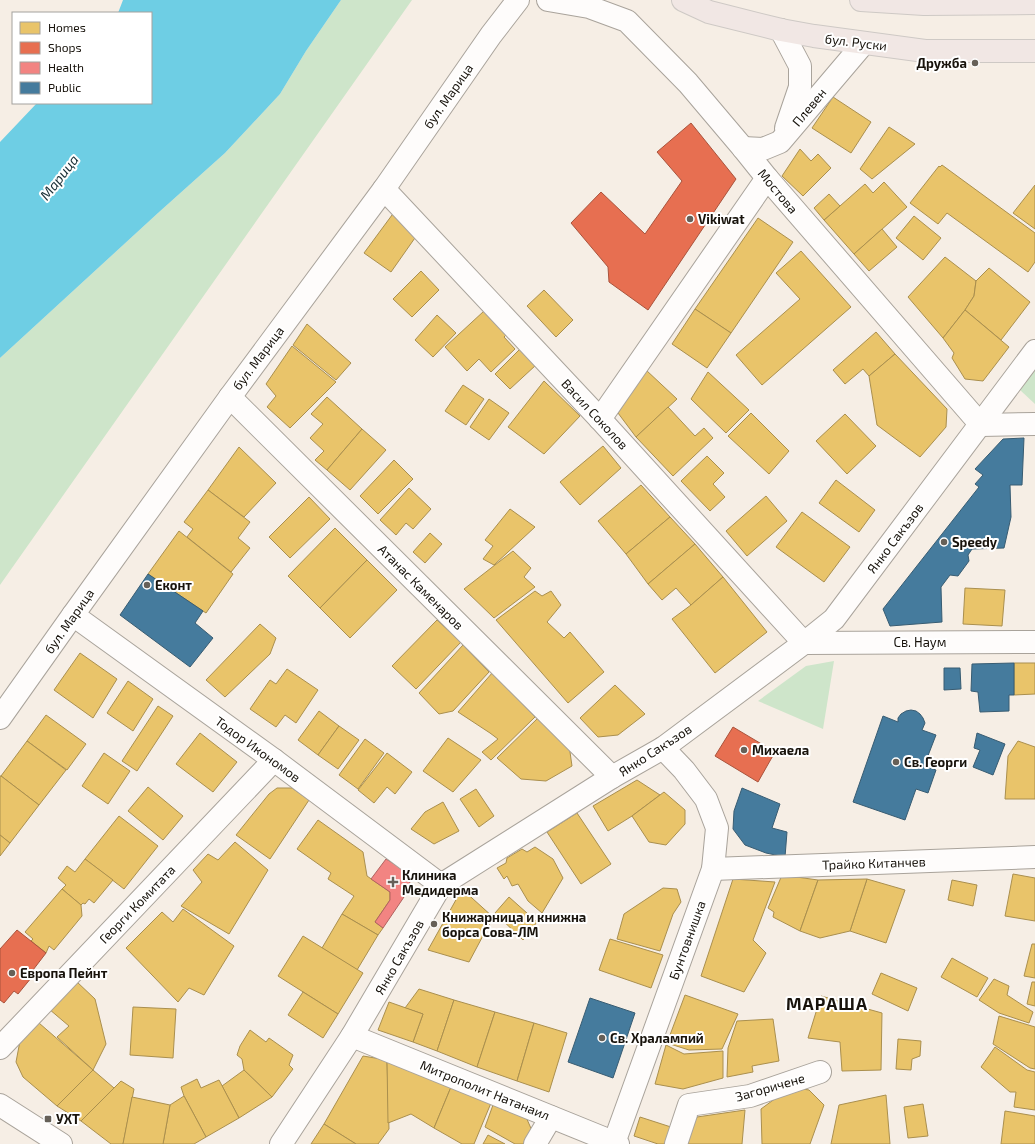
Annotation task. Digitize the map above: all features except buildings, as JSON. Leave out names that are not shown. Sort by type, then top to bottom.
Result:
[{"type":"main road","name":"бул. Руски","points":[[683,0],[709,12],[781,30],[814,36],[925,51],[1035,51]]},
{"type":"main road","points":[[861,0],[1035,3]]},
{"type":"street","name":"бул. Марица","points":[[0,718],[72,615],[230,397],[384,189],[491,35],[518,0]]},
{"type":"street","name":"Мостова","points":[[548,0],[590,7],[626,21],[688,83],[767,178],[981,424]]},
{"type":"street","points":[[743,148],[763,148],[780,142],[790,119],[800,87],[800,66],[781,30]]},
{"type":"street","name":"Плевен","points":[[780,142],[864,43]]},
{"type":"street","points":[[600,419],[767,178]]},
{"type":"street","name":"Васил Соколов","points":[[384,189],[600,419],[804,643]]},
{"type":"street","name":"Янко Сакъзов","points":[[282,1144],[352,1036],[441,885],[612,778],[663,748],[834,619],[1035,351]]},
{"type":"street","name":"Атанас Каменаров","points":[[230,397],[612,778]]},
{"type":"street","points":[[981,424],[1035,424]]},
{"type":"street","name":"Тодор Икономов","points":[[72,615],[274,760],[441,885]]},
{"type":"street","name":"Св. Наум","points":[[804,643],[1035,642]]},
{"type":"street","name":"Бунтовнишка","points":[[616,1143],[713,869],[717,828],[706,799],[684,770],[663,748]]},
{"type":"street","name":"Георги Комитата","points":[[0,1048],[274,760]]},
{"type":"street","name":"Трайко Китанчев","points":[[713,869],[1035,857]]},
{"type":"street","name":"Митрополит Натанаил","points":[[352,1036],[616,1143]]},
{"type":"street","name":"Загоричене","points":[[676,1144],[689,1105],[750,1096],[820,1072]]},
{"type":"street","points":[[0,1105],[61,1144]]},
{"type":"street","points":[[535,1144],[551,1117]]},
{"type":"green space","points":[[341,0],[412,0],[0,585],[0,358],[225,153],[280,94],[306,51]]},
{"type":"green space","points":[[1035,369],[1035,404],[1020,390]]},
{"type":"green space","points":[[834,661],[823,729],[758,701],[806,666]]},
{"type":"water","name":"Марица","points":[[123,0],[341,0],[306,51],[280,94],[225,153],[0,358],[0,142],[36,104],[152,104],[152,12],[118,12]]},
{"type":"place","name":"Дружба","points":[[975,63]]},
{"type":"place","name":"Vikiwat","points":[[690,219]]},
{"type":"place","name":"Speedy","points":[[944,542]]},
{"type":"place","name":"Еконт","points":[[147,585]]},
{"type":"place","name":"Михаела","points":[[744,750]]},
{"type":"place","name":"Св. Георги","points":[[896,762]]},
{"type":"place","name":"Клиника Медидерма","points":[[393,882]]},
{"type":"place","name":"Книжарница и книжна борса Сова-ЛМ","points":[[434,924]]},
{"type":"place","name":"Европа Пейнт","points":[[12,973]]},
{"type":"place","name":"Св. Хралампий","points":[[602,1038]]},
{"type":"place","name":"УХТ","points":[[48,1119]]},
{"type":"district","name":"МАРАША","points":[[827,1003]]}]
